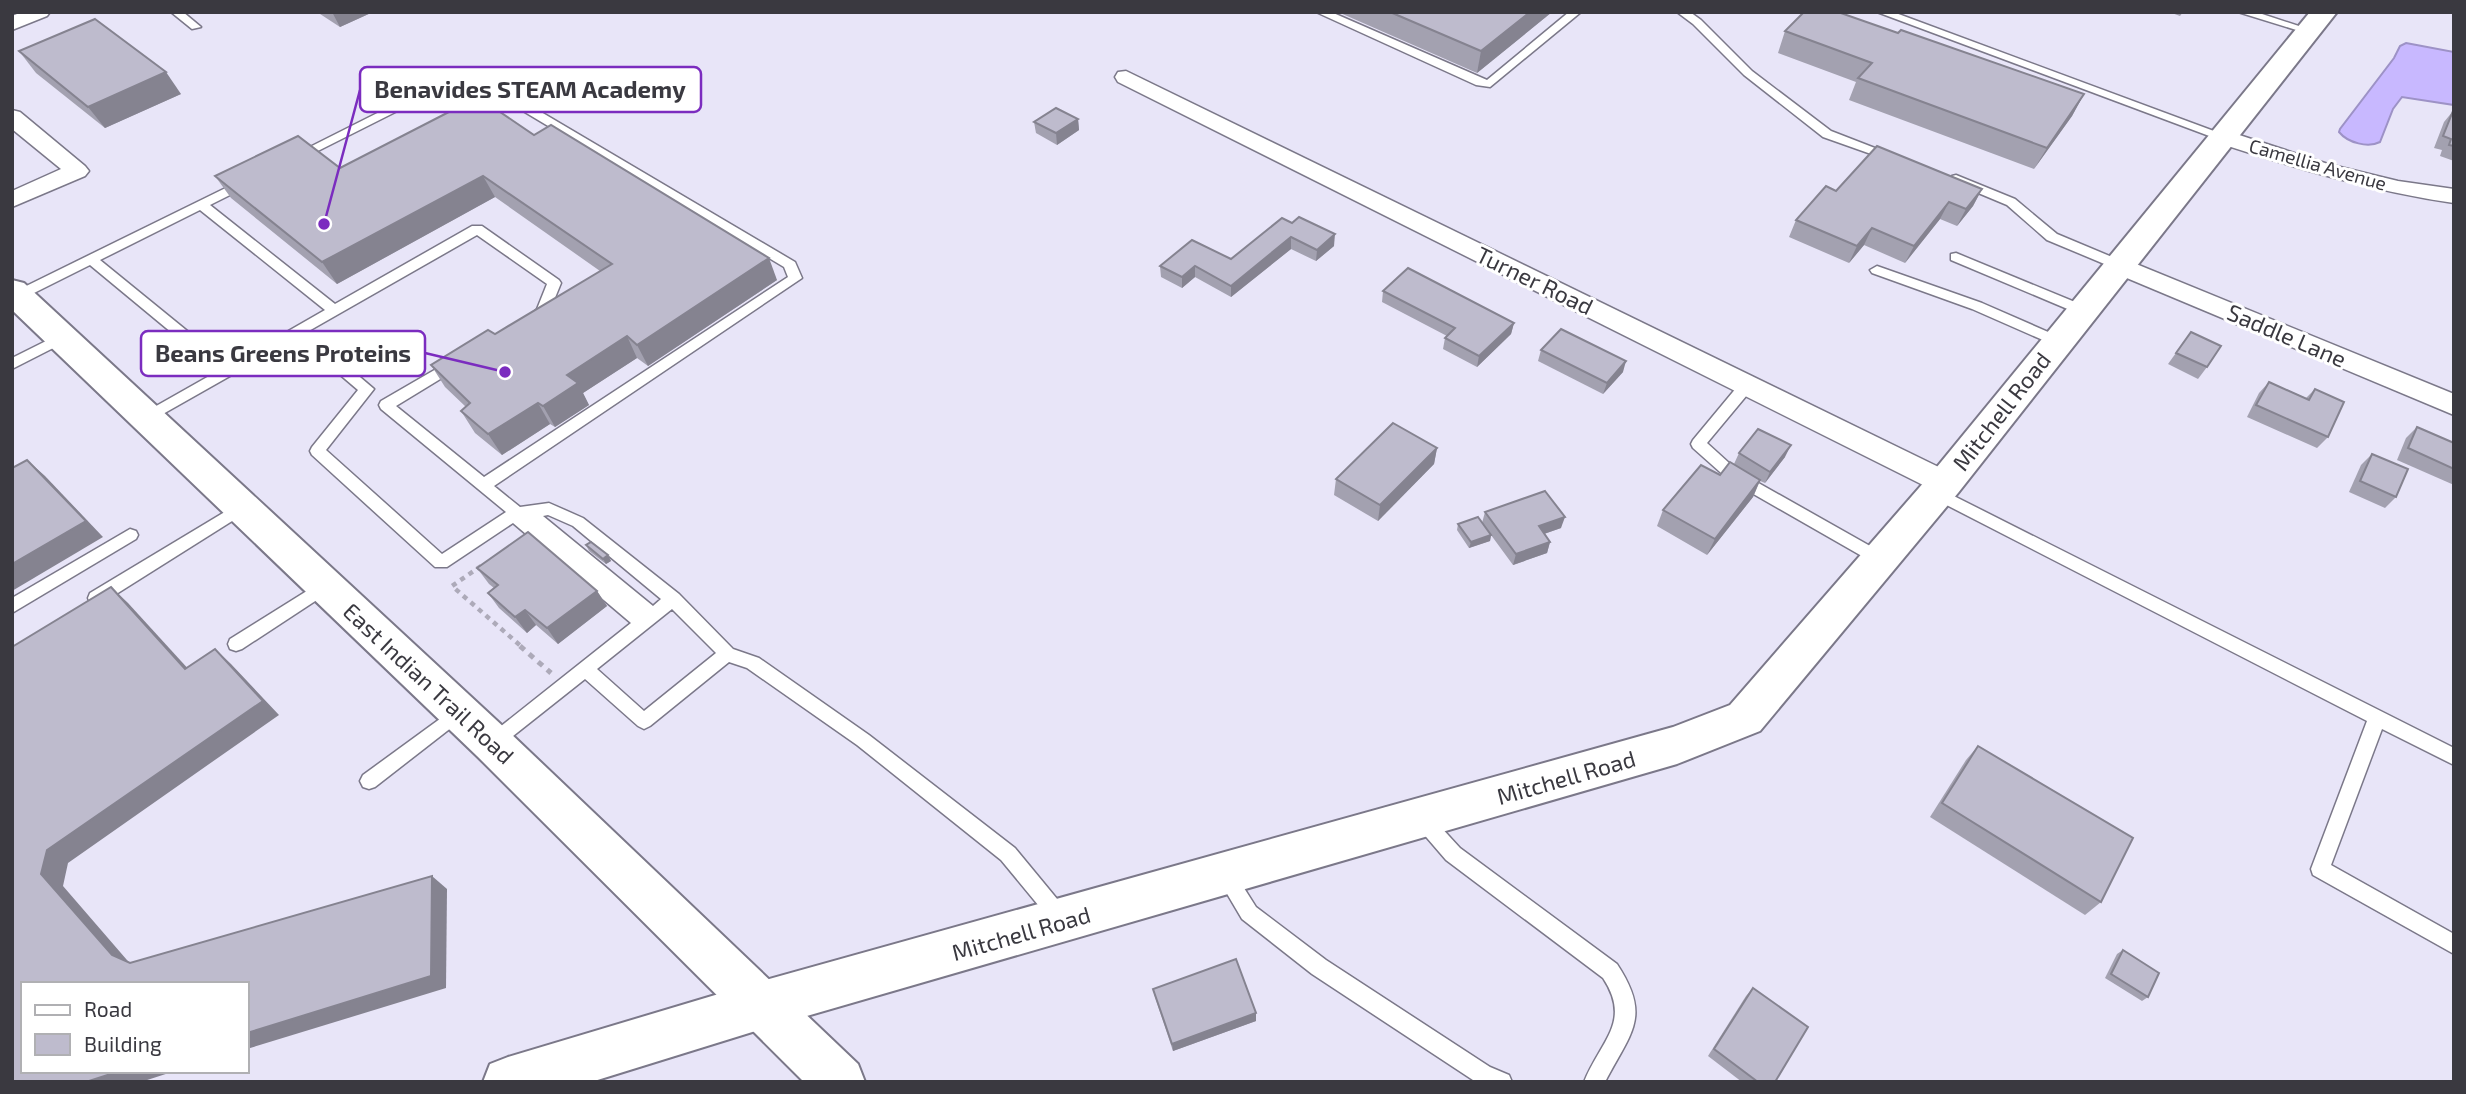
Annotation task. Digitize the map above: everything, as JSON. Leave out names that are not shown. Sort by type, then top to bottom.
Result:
[{"type":"street","points":[[12,24],[40,12]]},
{"type":"street","name":"Mitchell Road","points":[[508,1082],[762,1005],[1677,745],[1745,718],[1940,488],[2317,22]]},
{"type":"street","name":"Turner Road","points":[[1126,77],[1747,385],[1940,488]]},
{"type":"street","points":[[12,117],[77,171],[12,201]]},
{"type":"street","name":"Camellia Avenue","points":[[2224,136],[2321,169],[2398,188],[2454,196]]},
{"type":"street","name":"Saddle Lane","points":[[2119,265],[2454,405]]},
{"type":"street","name":"East Indian Trail Road","points":[[15,293],[492,743],[839,1082]]},
{"type":"lane","points":[[176,12],[196,27]]},
{"type":"lane","points":[[1321,12],[1480,83],[1492,83],[1576,12]]},
{"type":"lane","points":[[1682,12],[1697,22],[1748,73],[1827,134],[1900,160]]},
{"type":"lane","points":[[1882,12],[2224,136]]},
{"type":"lane","points":[[2243,12],[2317,22]]},
{"type":"lane","points":[[286,162],[444,83],[470,78],[481,81],[790,265],[796,278],[484,485]]},
{"type":"lane","points":[[15,293],[91,259],[262,174]]},
{"type":"lane","points":[[1949,177],[2011,202],[2052,237],[2119,265]]},
{"type":"lane","points":[[201,204],[335,311]]},
{"type":"lane","points":[[147,418],[477,229],[554,283],[543,312],[520,326]]},
{"type":"lane","points":[[1956,257],[2069,326]]},
{"type":"lane","points":[[91,259],[228,372]]},
{"type":"lane","points":[[1877,270],[1977,306],[2069,326]]},
{"type":"lane","points":[[298,332],[648,619]]},
{"type":"lane","points":[[12,364],[62,338]]},
{"type":"lane","points":[[386,405],[463,359]]},
{"type":"lane","points":[[1747,385],[1698,444],[1734,476],[1880,559]]},
{"type":"lane","points":[[367,389],[317,451],[441,563],[519,513],[549,509],[578,522],[673,599],[727,654],[753,663],[852,733],[1007,854],[1064,921]]},
{"type":"lane","points":[[1940,488],[2454,757]]},
{"type":"lane","points":[[86,605],[243,508]]},
{"type":"lane","points":[[12,606],[130,534]]},
{"type":"lane","points":[[236,643],[326,585]]},
{"type":"lane","points":[[492,743],[673,599]]},
{"type":"lane","points":[[586,669],[644,722],[727,654]]},
{"type":"lane","points":[[369,781],[459,712]]},
{"type":"lane","points":[[2377,718],[2320,869],[2454,944]]},
{"type":"lane","points":[[1422,818],[1453,854],[1610,971],[1624,992],[1627,1019],[1594,1082]]},
{"type":"lane","points":[[1225,875],[1249,913],[1319,967],[1484,1075],[1502,1082]]},
{"type":"path","points":[[483,565],[453,586],[551,674],[561,666]]},
{"type":"shaded area","points":[[2406,43],[2454,52],[2454,105],[2402,97],[2393,109],[2380,142],[2353,142],[2339,132],[2340,129],[2394,58],[2400,46]]},
{"type":"building","points":[[1390,12],[1530,12],[1481,51]]},
{"type":"building","points":[[1804,12],[1838,12],[1898,33],[1901,30],[2084,94],[2047,148],[1858,78],[1872,63],[1785,31]]},
{"type":"building","points":[[95,19],[166,72],[88,107],[19,51]]},
{"type":"building","points":[[478,97],[534,135],[551,125],[769,258],[637,345],[627,336],[567,375],[578,383],[543,406],[538,403],[488,434],[461,411],[470,403],[431,365],[488,330],[495,334],[612,264],[483,176],[322,262],[215,176],[298,136],[340,168]]},
{"type":"building","points":[[1056,108],[1078,119],[1056,133],[1034,122]]},
{"type":"building","points":[[2453,111],[2454,146],[2449,145],[2451,139],[2443,136]]},
{"type":"building","points":[[1877,146],[1982,189],[1966,209],[1949,202],[1914,246],[1872,228],[1857,246],[1796,220],[1826,186],[1836,191]]},
{"type":"building","points":[[1299,217],[1335,234],[1317,250],[1291,237],[1231,286],[1195,266],[1182,277],[1160,266],[1192,240],[1231,259],[1282,218],[1292,223]]},
{"type":"building","points":[[1408,268],[1514,323],[1479,356],[1445,338],[1455,328],[1383,291]]},
{"type":"building","points":[[1561,329],[1626,361],[1607,383],[1541,350]]},
{"type":"building","points":[[2191,332],[2221,346],[2207,367],[2176,353]]},
{"type":"building","points":[[2269,382],[2309,400],[2315,389],[2344,402],[2328,437],[2256,405]]},
{"type":"building","points":[[1393,423],[1437,448],[1380,505],[1336,479]]},
{"type":"building","points":[[2417,427],[2454,443],[2454,469],[2408,448]]},
{"type":"building","points":[[1758,429],[1791,445],[1770,472],[1739,453]]},
{"type":"building","points":[[2372,454],[2408,469],[2396,497],[2360,481]]},
{"type":"building","points":[[27,460],[86,521],[12,564],[12,468]]},
{"type":"building","points":[[1730,462],[1760,480],[1715,539],[1663,510],[1701,465],[1720,475]]},
{"type":"building","points":[[1545,491],[1565,517],[1539,526],[1550,542],[1516,554],[1485,512]]},
{"type":"building","points":[[1478,517],[1491,535],[1471,542],[1458,524]]},
{"type":"building","points":[[528,532],[597,591],[547,628],[525,610],[515,617],[488,593],[498,585],[477,568]]},
{"type":"building","points":[[591,542],[608,555],[603,559],[586,545]]},
{"type":"building","points":[[111,587],[185,669],[215,649],[263,701],[47,850],[41,874],[112,955],[130,963],[432,876],[431,976],[248,1033],[248,982],[21,982],[21,1073],[114,1073],[86,1082],[12,1082],[12,647]]},
{"type":"building","points":[[1978,746],[2133,838],[2101,902],[1942,803]]},
{"type":"building","points":[[2123,950],[2159,973],[2148,997],[2111,974]]},
{"type":"building","points":[[1236,959],[1256,1013],[1172,1044],[1153,989]]},
{"type":"building","points":[[1753,988],[1808,1027],[1775,1082],[1758,1082],[1714,1049]]},
{"type":"place","name":"Benavides STEAM Academy","points":[[324,224]]},
{"type":"place","name":"Beans Greens Proteins","points":[[505,372]]}]
